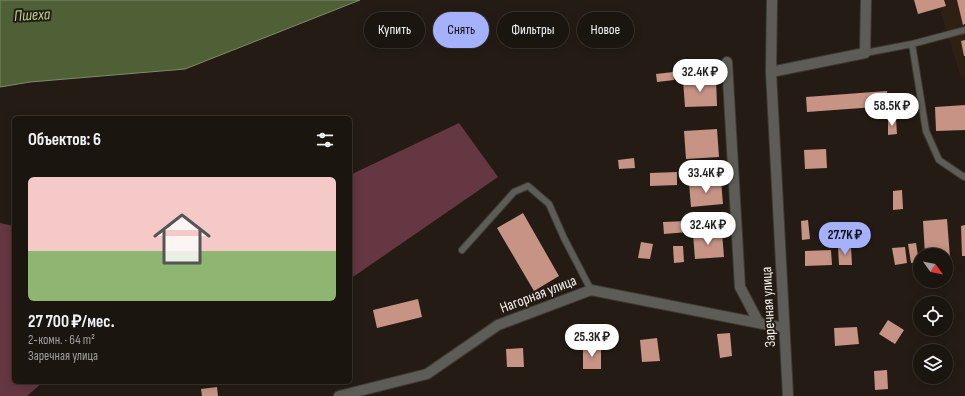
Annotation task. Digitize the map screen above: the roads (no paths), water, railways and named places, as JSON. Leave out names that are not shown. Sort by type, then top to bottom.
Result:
[{"type":"street","name":"Заречная улица","points":[[772,0],[771,72],[788,396]]},
{"type":"street","points":[[771,72],[865,53],[866,0]]},
{"type":"street","points":[[727,62],[740,288],[759,323]]},
{"type":"street","name":"Нагорная улица","points":[[339,396],[427,374],[498,325],[591,290],[784,328]]},
{"type":"lane","points":[[865,53],[912,44],[965,30]]},
{"type":"lane","points":[[912,44],[926,131],[940,160],[964,177],[965,176]]},
{"type":"lane","points":[[462,250],[514,192],[528,186],[548,204],[591,290]]},
{"type":"water","name":"Пшеха","points":[[0,0],[360,0],[185,69],[30,82],[0,87]]}]
